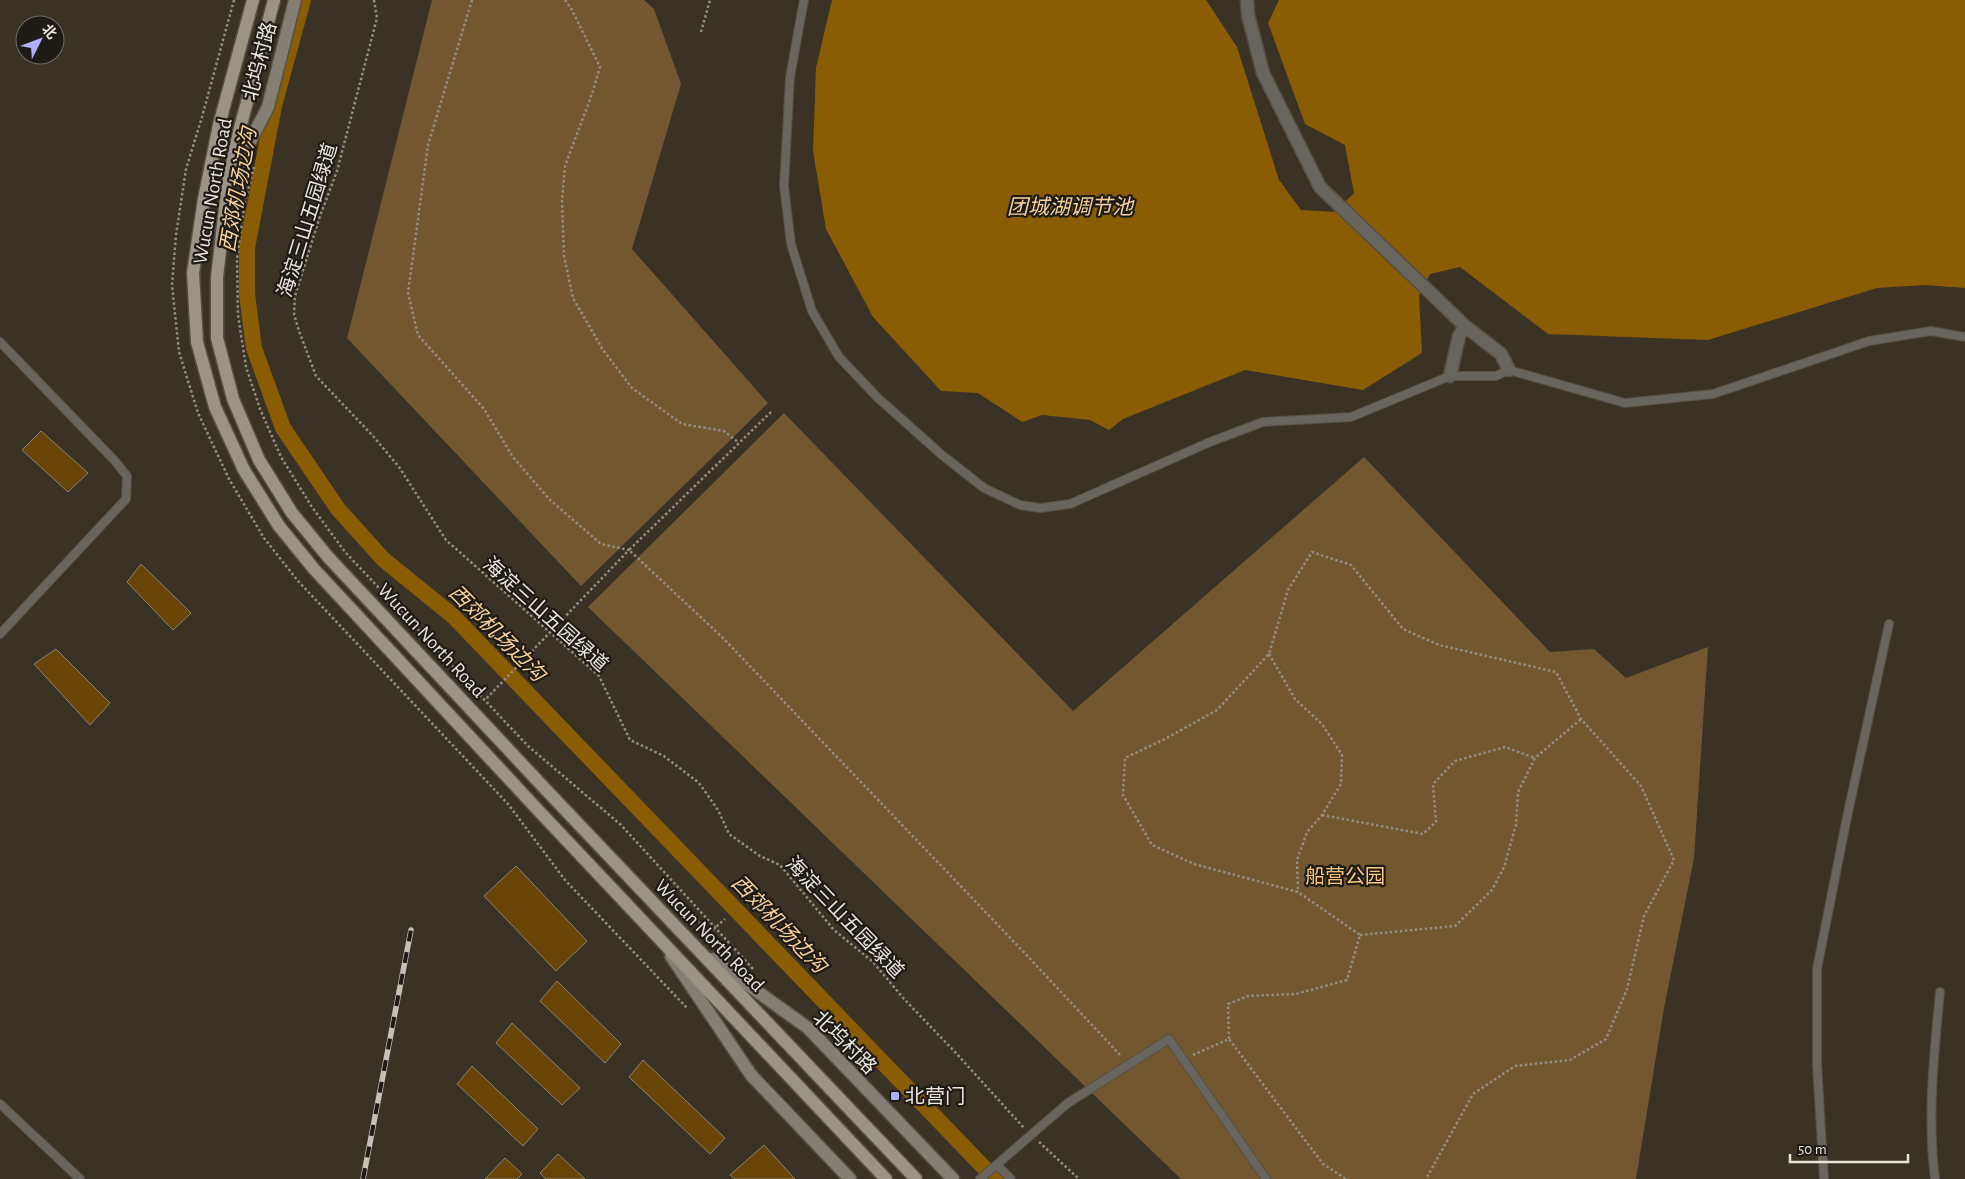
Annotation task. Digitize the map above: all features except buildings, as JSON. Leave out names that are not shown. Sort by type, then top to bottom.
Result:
[{"type":"main road","name":"Wucun North Road","points":[[253,0],[219,125],[204,199],[193,273],[197,342],[215,407],[244,470],[279,526],[314,569],[886,1179]]},
{"type":"main road","name":"Wucun North Road","points":[[274,0],[239,132],[228,183],[216,277],[217,338],[233,399],[260,460],[292,513],[328,557],[916,1179]]},
{"type":"street","name":"北坞村路","points":[[228,183],[268,107],[295,0]]},
{"type":"street","points":[[1247,0],[1248,15],[1264,73],[1320,187],[1465,326],[1502,354],[1509,370]]},
{"type":"street","points":[[1450,376],[1459,336],[1465,326]]},
{"type":"street","points":[[658,937],[752,1075],[850,1179]]},
{"type":"street","name":"北坞村路","points":[[696,948],[808,1028],[953,1179]]},
{"type":"lane","points":[[804,0],[790,77],[784,186],[791,244],[812,311],[839,357],[878,398],[942,455],[984,488],[1020,505],[1040,508],[1070,504],[1210,442],[1262,422],[1351,417],[1450,376],[1496,376],[1509,370],[1625,404],[1713,394],[1869,341],[1931,331],[1965,337]]},
{"type":"lane","points":[[0,342],[115,461],[126,476],[126,498],[0,634]]},
{"type":"lane","points":[[1824,1179],[1817,1064],[1817,969],[1846,817],[1889,624]]},
{"type":"lane","points":[[1935,1179],[1930,1102],[1940,992]]},
{"type":"lane","points":[[982,1177],[1068,1103],[1169,1039],[1266,1179]]},
{"type":"lane","points":[[0,1104],[80,1179]]},
{"type":"lane","points":[[995,1166],[1011,1179]]},
{"type":"path","points":[[234,0],[186,169],[176,235],[172,285],[179,352],[198,413],[234,487],[264,538],[298,581],[508,804],[565,880],[689,1010]]},
{"type":"path","name":"海淀三山五园绿道","points":[[374,0],[377,18],[338,171],[320,216],[295,296],[294,314],[296,323],[316,376],[374,436],[399,467],[446,540],[548,633],[599,676],[630,740],[664,756],[699,783],[718,810],[729,834],[760,856],[780,865],[834,930],[874,962],[904,999],[956,1052],[1031,1135],[1079,1179]]},
{"type":"path","points":[[472,0],[428,145],[408,294],[418,335],[484,409],[513,457],[549,499],[601,544],[629,550],[748,665],[1129,1064]]},
{"type":"path","points":[[564,0],[572,10],[600,67],[565,166],[562,201],[564,256],[573,298],[603,350],[632,388],[682,424],[724,431],[738,443]]},
{"type":"path","points":[[701,32],[710,0]]},
{"type":"path","points":[[254,164],[245,202],[237,259],[238,315],[246,368],[260,409],[281,457],[312,507],[345,552],[528,746],[621,825],[755,971]]},
{"type":"path","points":[[485,700],[629,550],[771,412]]},
{"type":"path","points":[[1426,1179],[1473,1094],[1515,1066],[1570,1060],[1606,1039],[1627,988],[1644,916],[1674,860],[1641,786],[1581,719],[1556,672],[1439,645],[1403,629],[1351,565],[1312,552],[1288,590],[1269,654],[1217,710],[1165,739],[1125,758],[1123,795],[1152,845],[1194,864],[1298,892],[1360,935],[1455,926],[1494,888],[1504,867],[1516,825],[1518,792],[1535,758],[1581,719]]},
{"type":"path","points":[[1269,654],[1295,699],[1322,724],[1342,755],[1340,784],[1322,815],[1307,832],[1298,860],[1298,892]]},
{"type":"path","points":[[1322,815],[1423,834],[1436,822],[1434,784],[1455,761],[1505,747],[1535,758]]},
{"type":"path","points":[[689,911],[723,949]]},
{"type":"path","points":[[709,933],[725,919]]},
{"type":"path","points":[[1346,1179],[1323,1164],[1229,1038],[1228,1004],[1248,996],[1296,994],[1347,980],[1360,935]]},
{"type":"path","points":[[1182,1060],[1229,1038]]},
{"type":"green space","points":[[432,0],[644,0],[654,9],[681,84],[632,249],[768,403],[581,586],[347,338]]},
{"type":"green space","name":"船营公园","points":[[784,413],[1073,711],[1364,457],[1550,652],[1594,649],[1626,678],[1708,647],[1694,858],[1664,1008],[1636,1179],[1181,1179],[588,607]]},
{"type":"water","name":"团城湖调节池","points":[[832,0],[1206,0],[1237,47],[1279,180],[1301,210],[1335,212],[1354,193],[1345,145],[1305,124],[1268,23],[1279,0],[1965,0],[1965,288],[1925,285],[1877,288],[1708,340],[1548,334],[1460,267],[1430,274],[1419,296],[1422,353],[1363,390],[1245,370],[1123,419],[1109,430],[1090,420],[1042,415],[1022,422],[978,393],[941,391],[873,317],[826,229],[813,151],[816,68]]},
{"type":"waterway","name":"西郊机场边沟","points":[[303,0],[274,106],[247,248],[247,294],[254,348],[283,428],[338,509],[383,559],[453,616],[995,1179]]},
{"type":"railway","points":[[363,1179],[411,930]]},
{"type":"place","name":"北营门","points":[[895,1096]]}]
